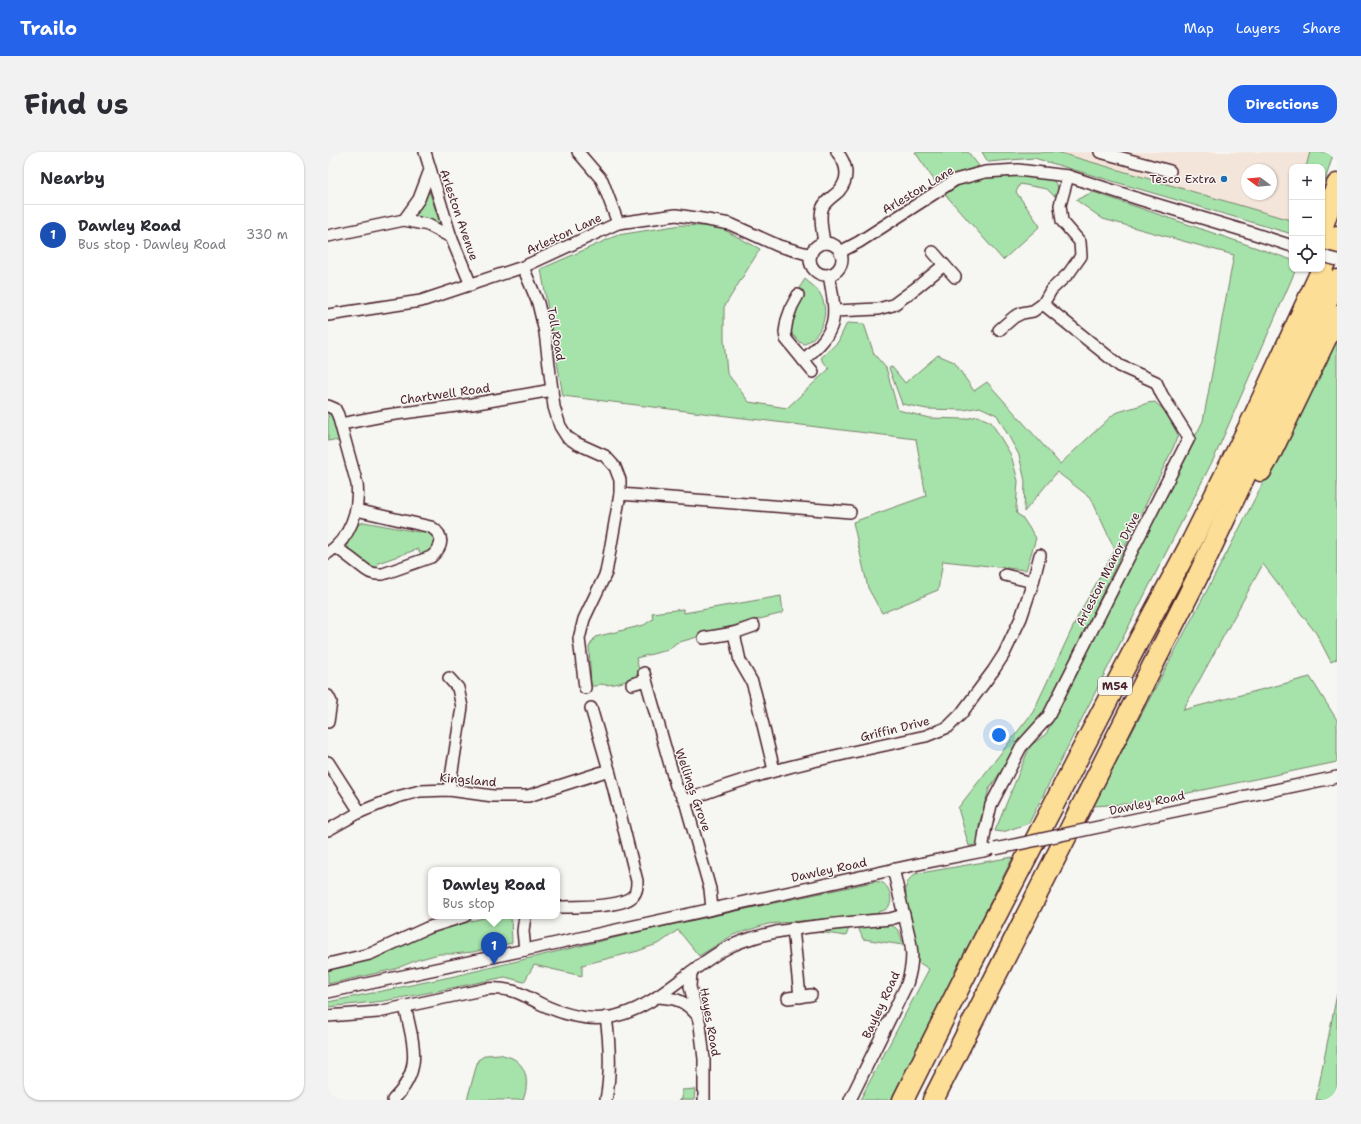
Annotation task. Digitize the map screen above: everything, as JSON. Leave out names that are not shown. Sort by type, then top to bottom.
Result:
[{"type":"highway","points":[[1325,220],[1337,184]]},
{"type":"highway","name":"M54","points":[[1325,262],[1337,236]]},
{"type":"highway","points":[[1254,416],[1307,272]]},
{"type":"highway","name":"M54","points":[[903,1100],[1135,647],[1192,541],[1254,416],[1321,272]]},
{"type":"highway","name":"M54","points":[[933,1100],[1198,576],[1337,280]]},
{"type":"highway","name":"M54","points":[[1198,576],[1269,457],[1337,316]]},
{"type":"street","name":"Arleston Avenue","points":[[425,152],[451,237],[471,285]]},
{"type":"street","points":[[578,152],[602,180],[618,223]]},
{"type":"street","points":[[824,243],[822,210],[826,202],[838,191],[846,175],[847,167],[844,160],[837,152]]},
{"type":"street","points":[[1100,152],[1170,171]]},
{"type":"street","points":[[404,220],[419,199],[430,170]]},
{"type":"street","name":"Arleston Lane","points":[[840,252],[859,242],[955,180],[985,172],[1018,170],[1068,176],[1142,200],[1252,232],[1289,245]]},
{"type":"street","points":[[999,330],[1014,317],[1022,313],[1033,311],[1043,304],[1051,290],[1069,273],[1081,256],[1080,242],[1062,221],[1060,205],[1068,176]]},
{"type":"street","name":"Arleston Lane","points":[[328,315],[421,300],[523,267],[618,223],[676,215],[730,224],[778,246],[811,255]]},
{"type":"street","points":[[328,236],[404,220],[428,225],[451,237]]},
{"type":"street","points":[[824,243],[833,245],[842,256],[840,266],[829,275],[820,274],[811,264],[811,255],[816,247],[824,243]]},
{"type":"street","points":[[933,252],[955,277]]},
{"type":"street","points":[[1325,257],[1337,260]]},
{"type":"street","points":[[835,311],[878,309],[893,305],[944,264]]},
{"type":"street","name":"Toll Road","points":[[523,267],[538,303],[545,332],[554,407],[560,426],[567,437],[576,443],[605,456],[615,467],[620,480],[620,494],[606,573],[584,618],[579,639],[585,688]]},
{"type":"street","points":[[803,360],[819,347],[827,336],[832,325],[835,311],[829,275]]},
{"type":"street","points":[[798,295],[787,320],[786,339],[813,372]]},
{"type":"street","name":"Arleston Manor Drive","points":[[982,851],[991,805],[1021,747],[1048,717],[1188,438],[1162,395],[1156,382],[1120,366],[1043,304]]},
{"type":"street","name":"Chartwell Road","points":[[341,424],[382,416],[472,404],[552,390]]},
{"type":"street","points":[[328,406],[335,409],[338,415],[357,484],[358,495],[356,510],[351,526],[344,538],[332,550],[370,573],[383,574],[431,558],[440,548],[440,536],[431,527],[356,510]]},
{"type":"street","points":[[620,494],[850,512]]},
{"type":"street","name":"Griffin Drive","points":[[685,801],[705,792],[774,770],[926,736],[948,727],[961,714],[1004,654],[1021,618],[1040,555]]},
{"type":"street","points":[[1005,575],[1033,582]]},
{"type":"street","points":[[704,638],[734,633],[754,626]]},
{"type":"street","points":[[734,633],[740,661],[752,682],[755,692],[774,770]]},
{"type":"street","name":"Wellings Grove","points":[[632,684],[645,676],[676,786],[685,801],[710,889],[712,909]]},
{"type":"street","points":[[449,678],[458,688],[462,707],[449,790]]},
{"type":"street","points":[[328,696],[331,702],[328,722]]},
{"type":"street","points":[[560,907],[594,907],[625,901],[632,896],[636,890],[637,881],[609,770],[591,708]]},
{"type":"street","points":[[328,762],[360,812]]},
{"type":"street","name":"Kingsland","points":[[328,830],[360,812],[397,797],[420,791],[449,790],[493,796],[528,796],[609,770]]},
{"type":"street","name":"Dawley Road","points":[[328,992],[893,869],[1337,777]]},
{"type":"street","name":"Bayley Road","points":[[850,1100],[907,984],[911,971],[913,950],[911,937],[893,869]]},
{"type":"street","points":[[328,1016],[378,1012],[486,988],[498,988],[525,996],[566,1013],[594,1018],[606,1018],[620,1014],[658,997],[700,965],[727,947],[744,941],[793,928],[890,919],[904,915]]},
{"type":"street","points":[[328,964],[370,954],[427,928],[456,919]]},
{"type":"street","points":[[525,919],[523,931],[525,950]]},
{"type":"street","points":[[788,998],[805,996],[793,928]]},
{"type":"street","name":"Hayes Road","points":[[691,972],[690,987],[697,1014],[704,1059],[704,1100]]},
{"type":"street","points":[[658,997],[672,998],[682,1001],[691,1007],[697,1014]]},
{"type":"street","points":[[393,1100],[405,1083],[414,1062],[414,1051],[404,1006]]},
{"type":"street","points":[[606,1018],[609,1036],[609,1065],[606,1100]]},
{"type":"shaded area","points":[[1057,152],[1310,152],[1307,164],[1289,164],[1289,219]]},
{"type":"green space","points":[[915,152],[968,152],[979,166],[958,173],[938,186]]},
{"type":"green space","points":[[982,152],[1057,152],[1289,220],[1289,233],[1034,158],[988,162]]},
{"type":"green space","points":[[1310,152],[1334,152],[1325,180],[1325,164],[1307,164]]},
{"type":"green space","points":[[1021,174],[1051,177],[1058,187],[1057,196],[1053,195],[1047,189],[1020,184],[1016,192],[1040,226],[1003,260],[944,193],[968,181],[994,175]]},
{"type":"green space","points":[[429,191],[441,225],[413,215]]},
{"type":"green space","points":[[1093,192],[1289,259],[1289,272],[1295,272],[1215,456],[1029,823],[1003,832],[995,831],[1030,746],[1046,734],[1203,421],[1234,255],[1103,219],[1076,200]]},
{"type":"green space","points":[[681,225],[719,227],[760,249],[724,307],[724,340],[727,373],[749,402],[787,408],[829,369],[821,358],[838,342],[847,323],[864,324],[874,354],[886,368],[898,410],[929,418],[965,419],[978,416],[991,422],[1011,455],[1018,481],[1017,514],[1022,517],[1036,538],[1026,570],[943,561],[938,590],[882,613],[868,588],[853,522],[926,496],[916,439],[563,396],[541,269],[618,235]]},
{"type":"green space","points":[[805,279],[819,292],[823,299],[825,314],[821,328],[811,340],[805,344],[799,342],[794,336],[793,338],[791,326],[796,309],[804,293],[798,290]]},
{"type":"green space","points":[[1337,339],[1337,659],[1331,662],[1316,633],[1263,564],[1183,710],[1310,677],[1337,720],[1337,762],[1140,803],[1093,806],[1233,541]]},
{"type":"green space","points":[[938,355],[954,362],[974,391],[987,382],[1060,464],[1115,413],[1147,403],[1155,402],[1165,411],[1178,435],[1045,712],[1018,746],[989,789],[979,825],[980,837],[975,845],[969,846],[958,808],[1033,712],[1080,612],[1115,550],[1091,498],[1057,472],[1024,512],[1025,481],[1019,455],[997,415],[980,407],[964,410],[927,409],[902,404],[889,368],[892,367],[905,383]]},
{"type":"green space","points":[[328,411],[333,417],[339,442],[334,440],[328,441]]},
{"type":"green space","points":[[364,522],[418,532],[424,530],[434,539],[433,545],[429,551],[422,556],[418,549],[378,563],[377,569],[375,569],[354,556],[348,547],[348,541],[353,530],[357,525]]},
{"type":"green space","points":[[781,596],[783,613],[701,634],[701,636],[676,643],[668,650],[636,658],[639,670],[638,675],[620,683],[591,686],[589,647],[595,637],[644,625],[653,619],[652,613],[683,609],[684,613]]},
{"type":"green space","points":[[1013,857],[891,1100],[860,1100],[929,969],[915,960],[903,895],[906,894],[906,888],[910,878],[915,874]]},
{"type":"green space","points":[[873,882],[883,883],[888,888],[891,899],[888,907],[878,912],[878,914],[768,924],[733,935],[699,956],[678,930],[660,943],[638,951],[582,965],[582,976],[534,965],[524,982],[505,977],[384,1001],[328,1007],[328,1002],[455,976],[647,930]]},
{"type":"green space","points":[[479,919],[511,919],[512,943],[473,952],[439,954],[417,960],[395,969],[328,984],[328,969],[429,933]]},
{"type":"green space","points":[[890,925],[898,930],[903,945],[863,939],[858,927]]},
{"type":"green space","points":[[849,928],[846,936],[818,932],[818,930]]},
{"type":"green space","points":[[1337,994],[1337,1100],[1316,1100]]},
{"type":"green space","points":[[500,1054],[517,1061],[524,1071],[526,1076],[526,1088],[523,1100],[467,1100],[478,1060],[486,1055]]},
{"type":"green space","points":[[695,1089],[694,1100],[682,1100],[682,1090]]},
{"type":"place","name":"Tesco Extra","points":[[1224,179]]},
{"type":"place","name":"Dawley Road","points":[[494,965]]}]
